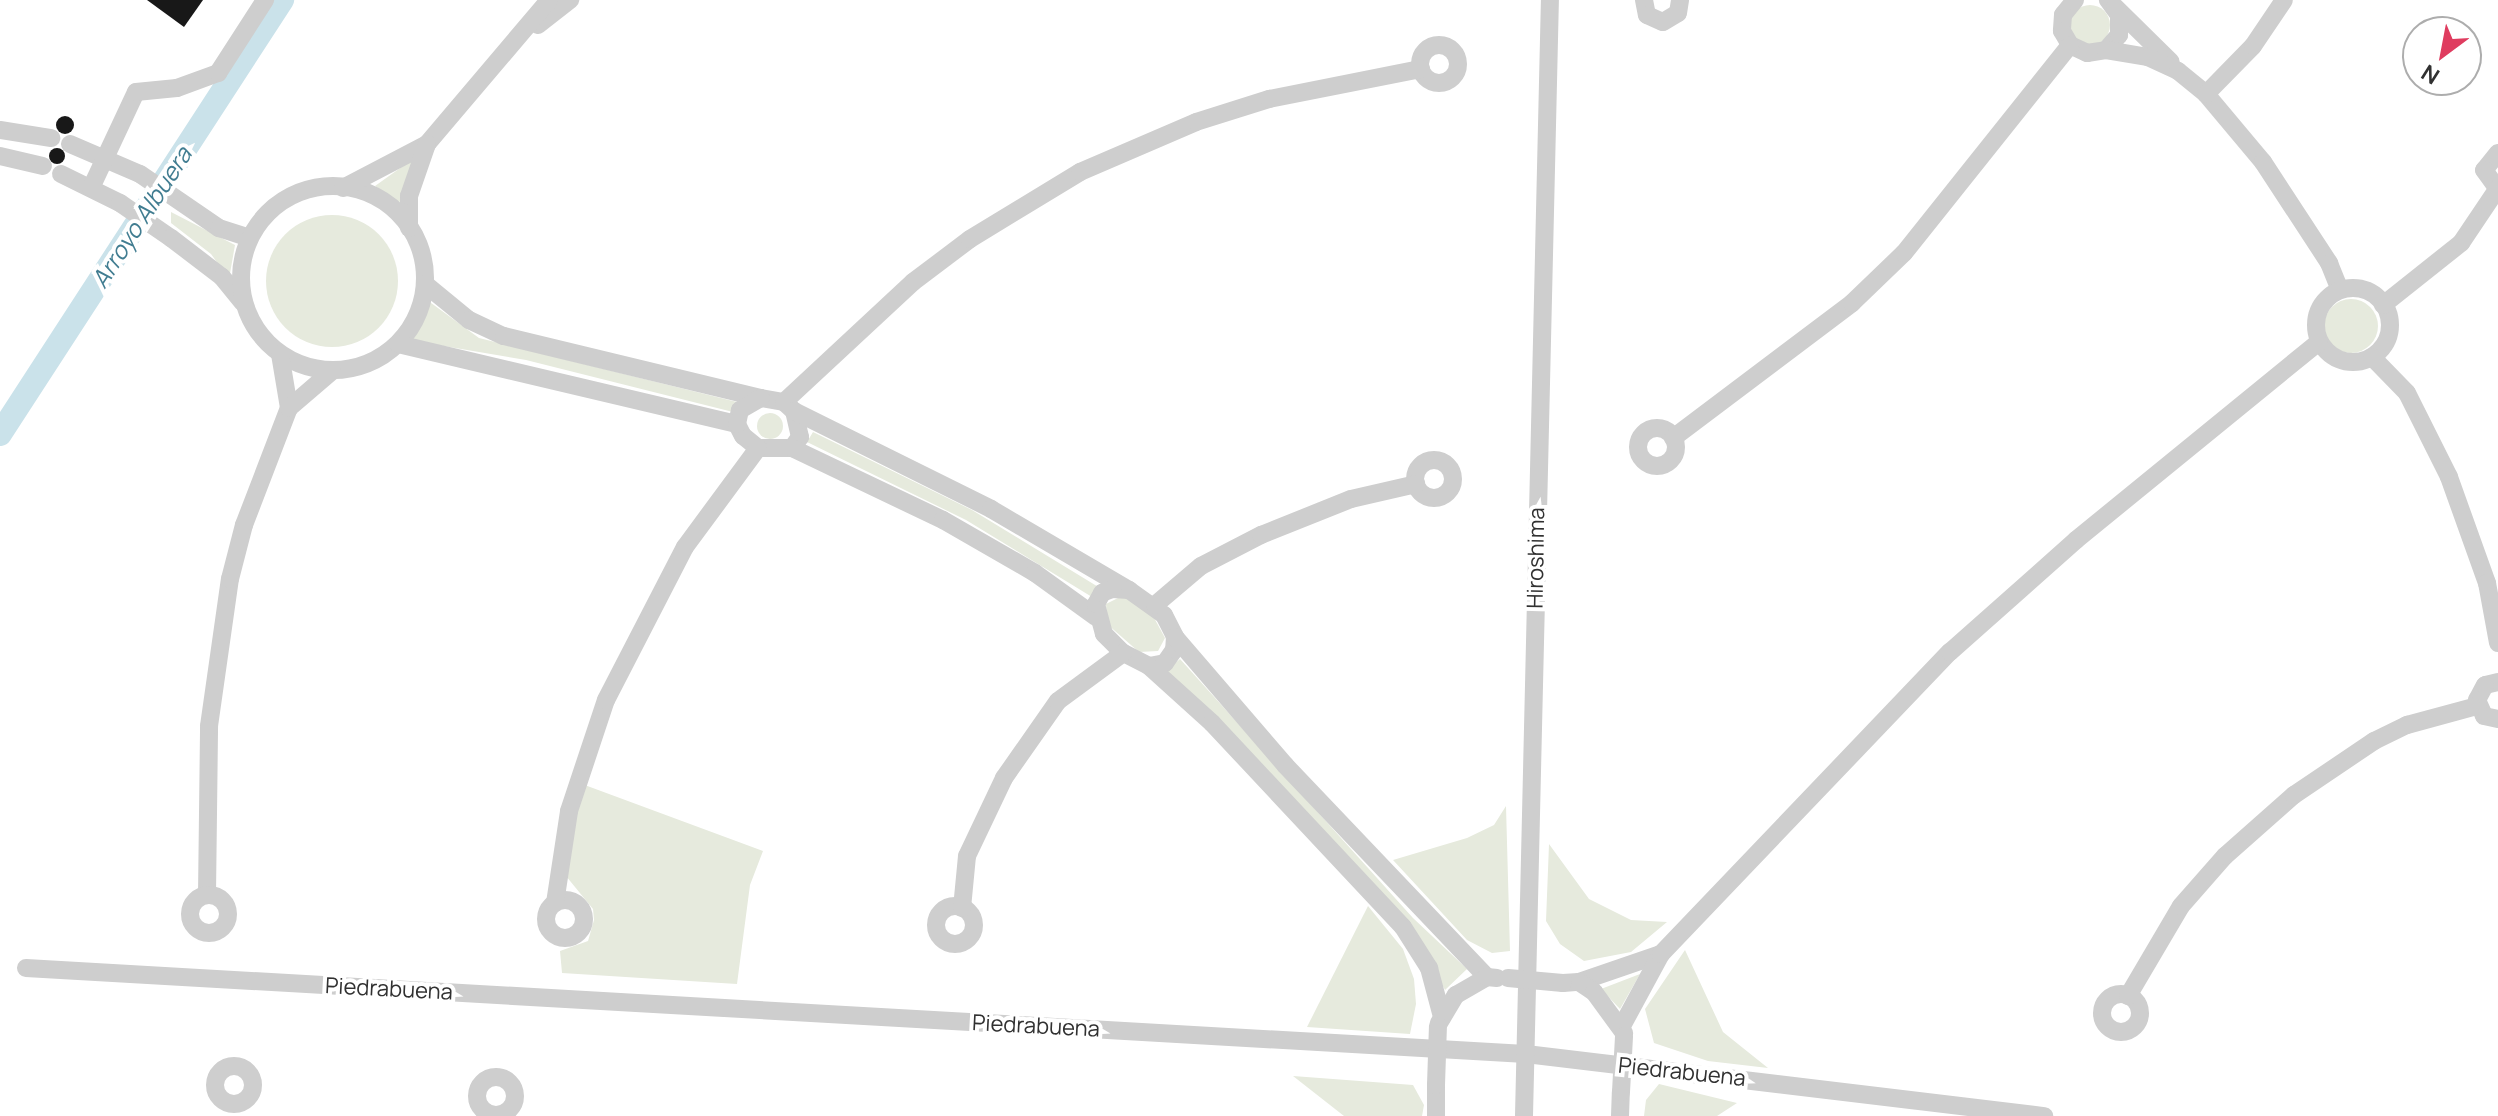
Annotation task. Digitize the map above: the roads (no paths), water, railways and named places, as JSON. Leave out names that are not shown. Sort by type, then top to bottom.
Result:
[{"type":"street","points":[[91,188],[136,92],[177,88],[218,73],[265,0]]},
{"type":"street","points":[[343,188],[427,144],[523,36],[549,0]]},
{"type":"street","points":[[523,36],[570,0]]},
{"type":"street","name":"Hiroshima","points":[[1524,1116],[1550,0]]},
{"type":"street","points":[[1644,0],[1647,15],[1663,22],[1678,13],[1680,0]]},
{"type":"street","points":[[2206,94],[2253,46],[2284,0]]},
{"type":"street","points":[[2111,3],[2178,71],[2206,94],[2263,162],[2329,263],[2340,290]]},
{"type":"street","points":[[2106,50],[2121,25],[2111,3]]},
{"type":"street","points":[[2066,5],[2062,31],[2070,45],[2087,53],[2106,50],[2136,53],[2178,71]]},
{"type":"street","points":[[1673,438],[1852,303],[1904,253],[2070,45]]},
{"type":"street","points":[[789,407],[862,324],[913,282],[992,224],[1080,172],[1196,122],[1269,99],[1421,69]]},
{"type":"street","points":[[0,130],[51,138]]},
{"type":"street","points":[[70,144],[140,174],[219,228],[249,238]]},
{"type":"street","points":[[409,228],[409,196],[427,144]]},
{"type":"street","points":[[2383,305],[2461,243],[2498,188],[2484,170],[2498,153]]},
{"type":"street","points":[[0,156],[43,166]]},
{"type":"street","points":[[61,174],[120,203],[222,277],[243,304],[257,332],[280,354],[306,367],[332,371],[364,366],[398,344],[421,309],[425,284],[419,245],[409,228],[383,199],[343,188],[322,187],[292,195],[267,213],[249,238],[240,282],[243,304]]},
{"type":"street","points":[[425,284],[469,320],[504,336],[789,407],[991,509],[1155,605],[1175,637],[1285,765],[1487,977]]},
{"type":"street","points":[[2340,290],[2364,290],[2383,305],[2387,338],[2372,357],[2337,359],[2319,342],[2316,318],[2321,306],[2340,290]]},
{"type":"street","points":[[1622,1115],[1623,1031],[1661,954],[2005,600],[2319,342]]},
{"type":"street","points":[[398,344],[737,424],[758,448],[792,448],[943,520],[1035,573],[1096,617],[1123,653],[1149,666],[1212,723],[1403,927],[1429,968],[1440,1022],[1436,1116]]},
{"type":"street","points":[[280,354],[289,408]]},
{"type":"street","points":[[2372,357],[2407,393],[2449,477],[2487,583],[2498,643]]},
{"type":"street","points":[[207,895],[205,801],[217,643],[244,525],[289,408],[332,371]]},
{"type":"street","points":[[737,424],[740,410],[761,398]]},
{"type":"street","points":[[789,407],[800,437],[792,448]]},
{"type":"street","points":[[555,903],[569,811],[606,700],[685,547],[758,448]]},
{"type":"street","points":[[1155,605],[1201,566],[1261,535],[1351,499],[1416,484]]},
{"type":"street","points":[[1096,617],[1102,593],[1129,590]]},
{"type":"street","points":[[1149,666],[1165,663],[1174,650],[1175,637]]},
{"type":"street","points":[[962,908],[967,856],[1004,778],[1058,701],[1123,653]]},
{"type":"street","points":[[2498,682],[2481,689],[2477,706],[2484,716],[2498,719]]},
{"type":"street","points":[[2128,996],[2181,906],[2225,856],[2283,804],[2374,741],[2407,725],[2477,706]]},
{"type":"street","points":[[1440,1022],[1456,995],[1487,977],[1571,983],[1661,954]]},
{"type":"street","name":"Piedrabuena","points":[[26,968],[1526,1054],[2044,1116]]},
{"type":"street","points":[[1571,983],[1623,1031]]},
{"type":"waterway","name":"Arroyo Albuera","points":[[0,434],[282,0]]}]
